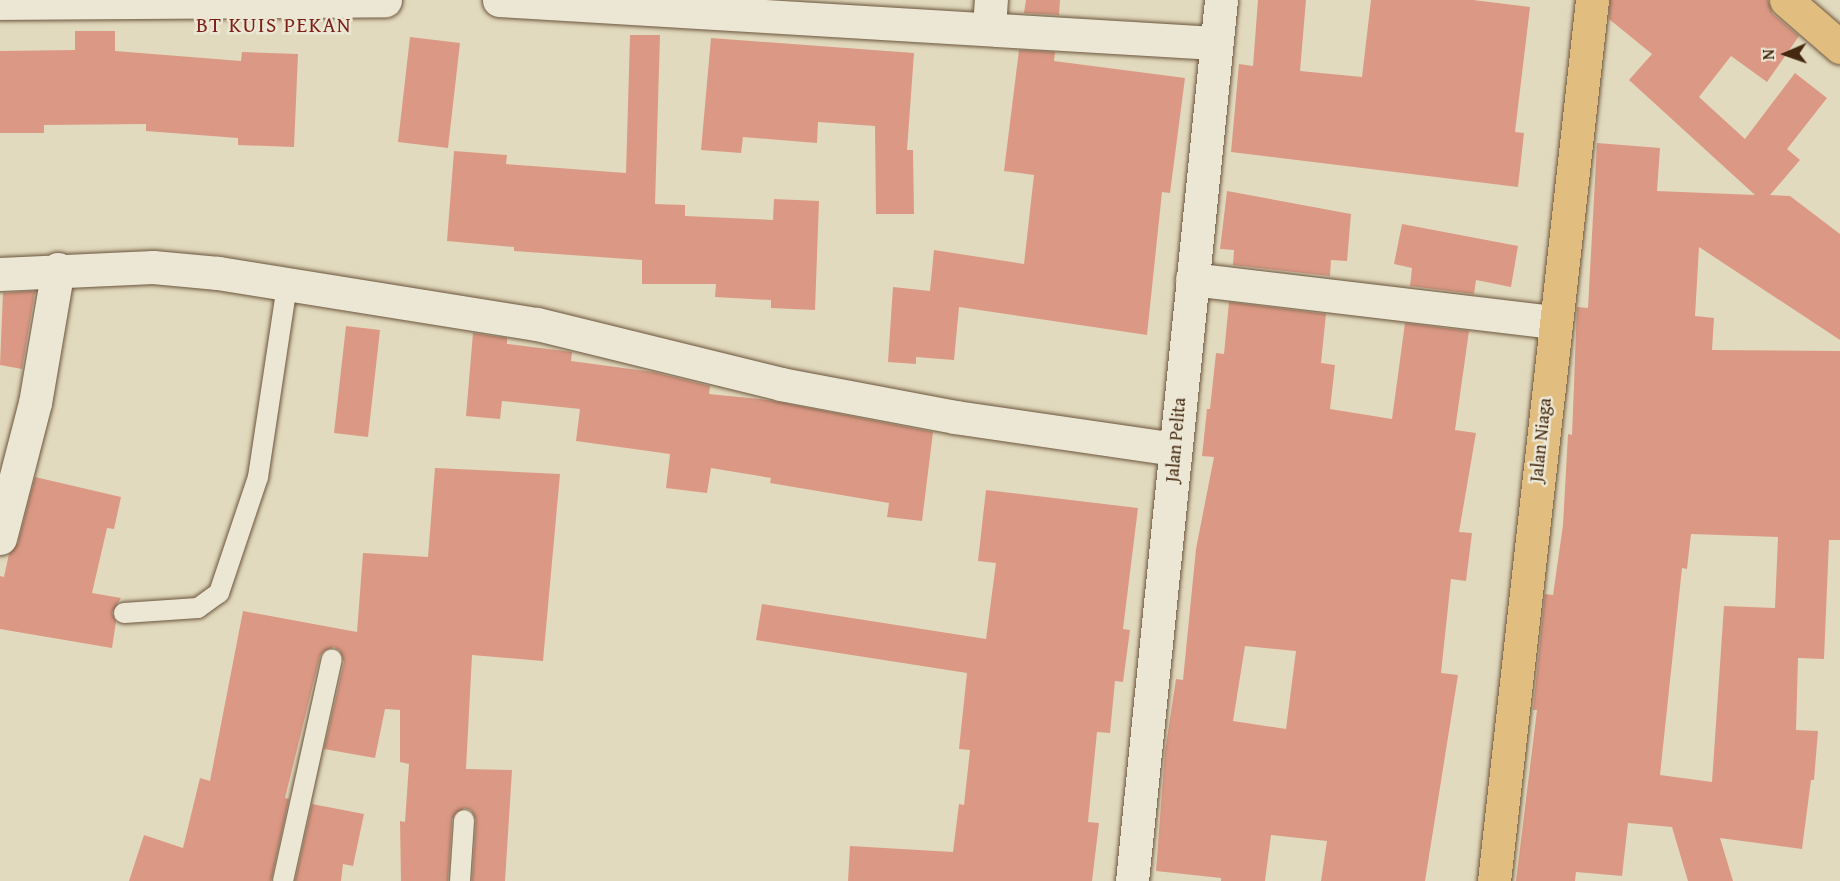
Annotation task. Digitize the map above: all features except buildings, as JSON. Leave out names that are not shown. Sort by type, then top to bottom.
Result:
[{"type":"main road","name":"Jalan Niaga","points":[[1494,881],[1554,322],[1592,0]]},
{"type":"main road","points":[[1786,0],[1840,48]]},
{"type":"street","points":[[0,3],[385,0]]},
{"type":"street","points":[[499,0],[990,14],[1215,43]]},
{"type":"street","name":"Jalan Pelita","points":[[1132,881],[1221,0]]},
{"type":"street","points":[[0,274],[58,269],[153,267],[287,285],[537,324],[781,384],[955,417],[1175,449]]},
{"type":"street","points":[[0,538],[35,403],[58,269]]},
{"type":"street","points":[[1192,279],[1554,322]]},
{"type":"lane","points":[[124,613],[198,608],[219,592],[258,477],[287,285]]},
{"type":"lane","points":[[283,881],[332,659]]},
{"type":"lane","points":[[460,881],[464,820]]},
{"type":"district","name":"BT KUIS PEKAN","points":[[274,25]]}]
